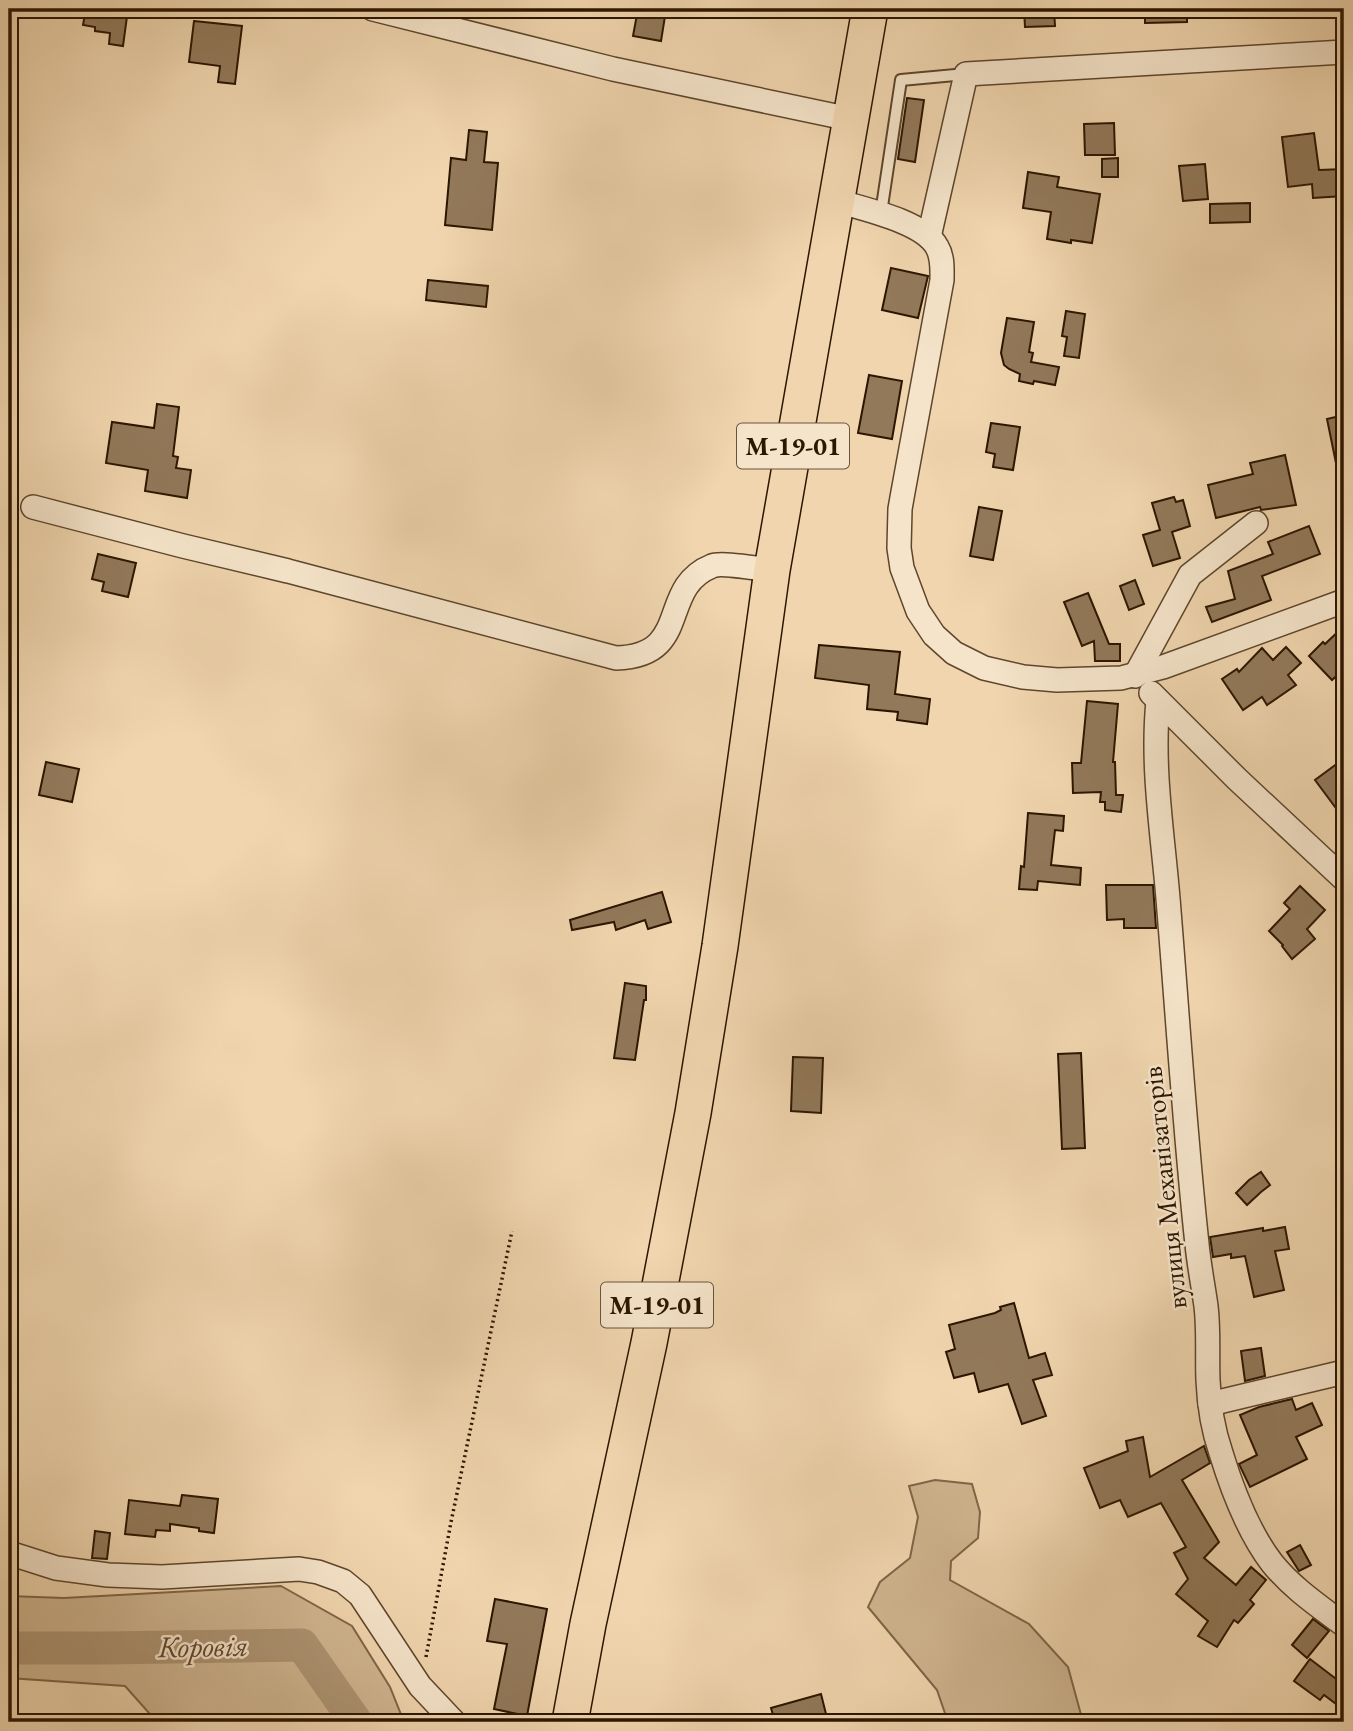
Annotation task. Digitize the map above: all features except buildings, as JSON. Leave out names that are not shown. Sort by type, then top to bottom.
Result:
[{"type":"main road","name":"М-19-01","points":[[570,1722],[588,1624],[654,1317],[695,1100],[720,946],[772,570],[870,9]]},
{"type":"street","points":[[373,9],[613,69],[850,120]]},
{"type":"street","points":[[929,237],[966,74],[1344,52]]},
{"type":"street","points":[[837,201],[881,213],[902,222],[929,237],[941,257],[942,280],[905,480],[899,548],[902,568],[918,611],[943,645],[984,668],[1023,677],[1057,680],[1110,679],[1135,676],[1163,667],[1344,601]]},
{"type":"street","points":[[33,506],[616,658],[632,658],[651,651],[662,641],[689,582],[714,565],[772,570]]},
{"type":"street","points":[[1135,676],[1190,575],[1256,523]]},
{"type":"street","points":[[1135,676],[1237,779],[1344,879]]},
{"type":"street","name":"вулиця Механізаторів","points":[[1158,701],[1156,777],[1196,1233],[1207,1316],[1210,1404],[1221,1454],[1256,1538],[1285,1577],[1309,1600],[1344,1625]]},
{"type":"street","points":[[1210,1404],[1344,1372]]},
{"type":"street","points":[[9,1553],[56,1568],[108,1575],[162,1577],[299,1569],[318,1572],[342,1581],[360,1595],[420,1686],[454,1722]]},
{"type":"lane","points":[[881,213],[901,80],[966,74]]},
{"type":"path","points":[[420,1686],[451,1522],[512,1231]]},
{"type":"shaded area","points":[[935,1480],[972,1484],[980,1512],[978,1538],[951,1561],[950,1580],[1029,1624],[1068,1667],[1083,1722],[948,1722],[937,1690],[868,1607],[880,1582],[910,1558],[918,1517],[909,1486]]},
{"type":"shaded area","points":[[281,1586],[352,1626],[390,1687],[404,1722],[157,1722],[125,1686],[9,1678],[9,1596],[64,1598]]},
{"type":"waterway","name":"Коровія","points":[[9,1648],[302,1645],[356,1722]]}]
